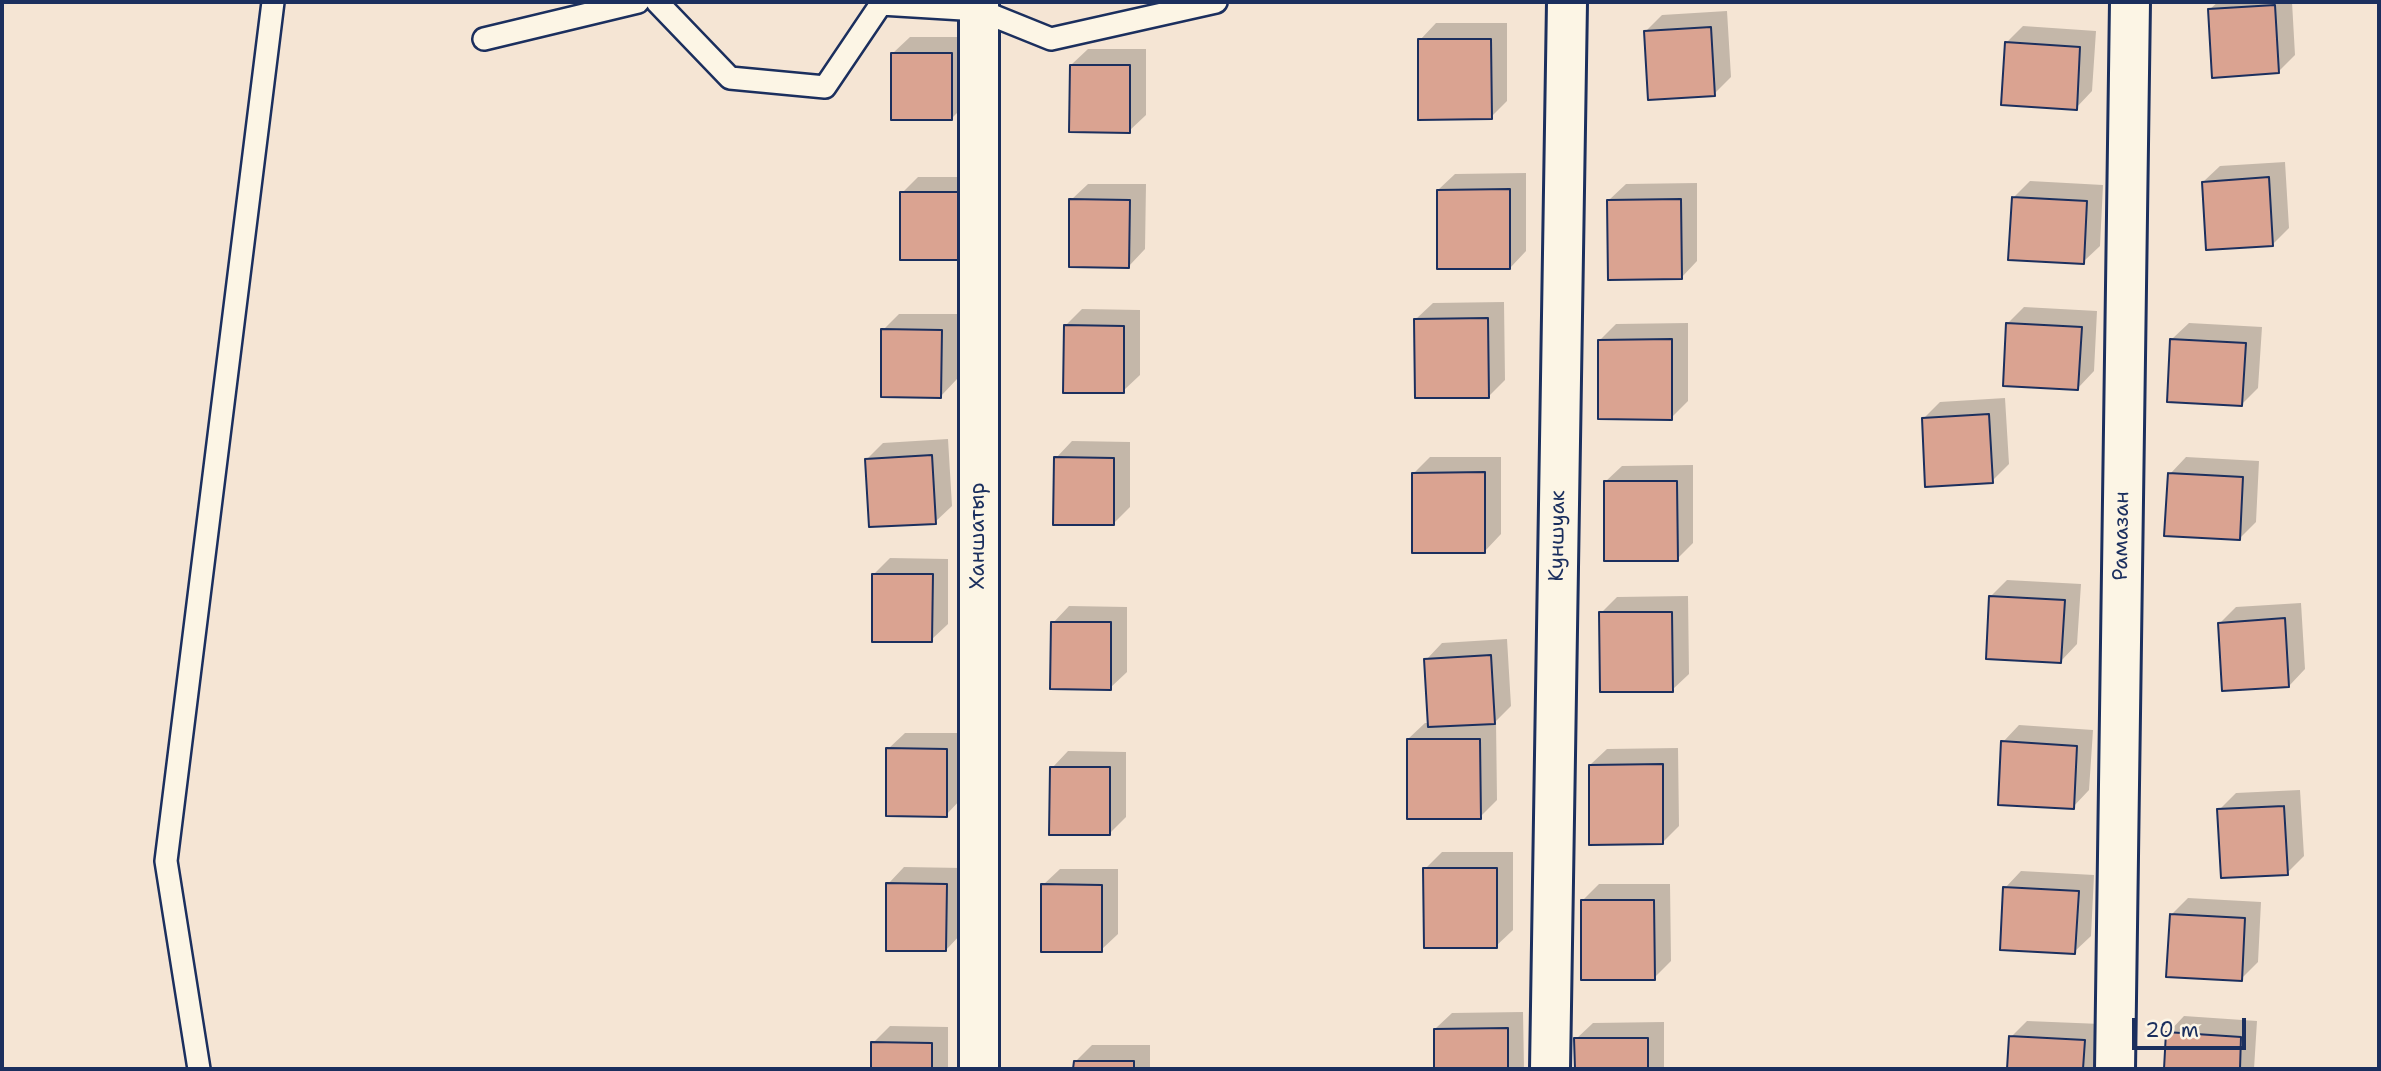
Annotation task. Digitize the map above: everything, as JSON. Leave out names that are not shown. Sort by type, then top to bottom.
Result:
[{"type":"street","name":"Куншуак","points":[[1550,1069],[1567,2]]},
{"type":"street","name":"Рамазан","points":[[2115,1069],[2130,2]]},
{"type":"street","name":"Ханшатыр","points":[[979,6],[979,1069]]},
{"type":"lane","points":[[200,1069],[166,861],[273,2]]},
{"type":"lane","points":[[484,39],[638,2]]},
{"type":"lane","points":[[657,2],[730,78],[825,87],[881,4],[979,6],[1051,39],[1216,2]]},
{"type":"building","points":[[2275,5],[2279,73],[2212,78],[2208,9]]},
{"type":"building","points":[[1711,27],[1715,96],[1648,100],[1644,31]]},
{"type":"building","points":[[1418,39],[1491,39],[1492,119],[1418,120]]},
{"type":"building","points":[[2005,42],[2080,47],[2077,110],[2001,105]]},
{"type":"building","points":[[891,53],[952,53],[952,120],[891,120]]},
{"type":"building","points":[[1070,65],[1130,65],[1130,133],[1069,132]]},
{"type":"building","points":[[2269,177],[2273,246],[2206,250],[2202,182]]},
{"type":"building","points":[[1510,189],[1510,269],[1437,269],[1437,190]]},
{"type":"building","points":[[900,192],[961,192],[961,260],[900,260]]},
{"type":"building","points":[[2012,197],[2087,201],[2084,264],[2008,260]]},
{"type":"building","points":[[1069,199],[1130,200],[1129,268],[1069,267]]},
{"type":"building","points":[[1681,199],[1682,279],[1608,280],[1607,200]]},
{"type":"building","points":[[1488,318],[1489,398],[1415,398],[1414,319]]},
{"type":"building","points":[[2006,323],[2082,327],[2078,390],[2003,386]]},
{"type":"building","points":[[1064,325],[1124,326],[1124,393],[1063,393]]},
{"type":"building","points":[[881,329],[942,330],[941,398],[881,397]]},
{"type":"building","points":[[1672,339],[1672,420],[1598,419],[1598,340]]},
{"type":"building","points":[[2170,339],[2246,343],[2242,406],[2167,402]]},
{"type":"building","points":[[1989,414],[1993,483],[1925,487],[1922,418]]},
{"type":"building","points":[[932,455],[936,524],[869,527],[865,459]]},
{"type":"building","points":[[1054,457],[1114,458],[1114,525],[1053,525]]},
{"type":"building","points":[[1485,472],[1485,553],[1412,553],[1412,473]]},
{"type":"building","points":[[2168,473],[2243,477],[2240,540],[2164,536]]},
{"type":"building","points":[[1604,481],[1677,481],[1678,561],[1604,561]]},
{"type":"building","points":[[872,574],[933,574],[932,642],[872,642]]},
{"type":"building","points":[[1989,596],[2065,600],[2061,663],[1986,659]]},
{"type":"building","points":[[1599,612],[1672,612],[1673,692],[1600,692]]},
{"type":"building","points":[[2285,618],[2289,687],[2222,691],[2218,623]]},
{"type":"building","points":[[1051,622],[1111,622],[1111,690],[1050,689]]},
{"type":"building","points":[[1491,655],[1495,724],[1428,727],[1424,659]]},
{"type":"building","points":[[1407,739],[1480,739],[1481,819],[1407,819]]},
{"type":"building","points":[[2001,741],[2077,746],[2074,809],[1998,805]]},
{"type":"building","points":[[886,748],[947,749],[947,817],[886,816]]},
{"type":"building","points":[[1663,764],[1663,844],[1589,845],[1589,765]]},
{"type":"building","points":[[1050,767],[1110,767],[1110,835],[1049,835]]},
{"type":"building","points":[[2284,806],[2288,875],[2221,878],[2217,809]]},
{"type":"building","points":[[1423,868],[1497,868],[1497,948],[1424,948]]},
{"type":"building","points":[[886,883],[947,884],[946,951],[886,951]]},
{"type":"building","points":[[1041,884],[1102,885],[1102,952],[1041,952]]},
{"type":"building","points":[[2003,887],[2079,891],[2075,954],[2000,950]]},
{"type":"building","points":[[1581,900],[1654,900],[1655,980],[1581,980]]},
{"type":"building","points":[[2170,914],[2245,918],[2242,981],[2166,977]]},
{"type":"building","points":[[1508,1028],[1508,1069],[1434,1069],[1434,1029]]},
{"type":"building","points":[[2166,1032],[2241,1037],[2240,1069],[2164,1069]]},
{"type":"building","points":[[2009,1036],[2085,1040],[2083,1069],[2007,1069]]},
{"type":"building","points":[[1574,1038],[1648,1038],[1648,1069],[1575,1069]]},
{"type":"building","points":[[871,1042],[932,1043],[932,1069],[871,1069]]},
{"type":"building","points":[[1074,1061],[1134,1061],[1134,1069],[1073,1069]]}]
